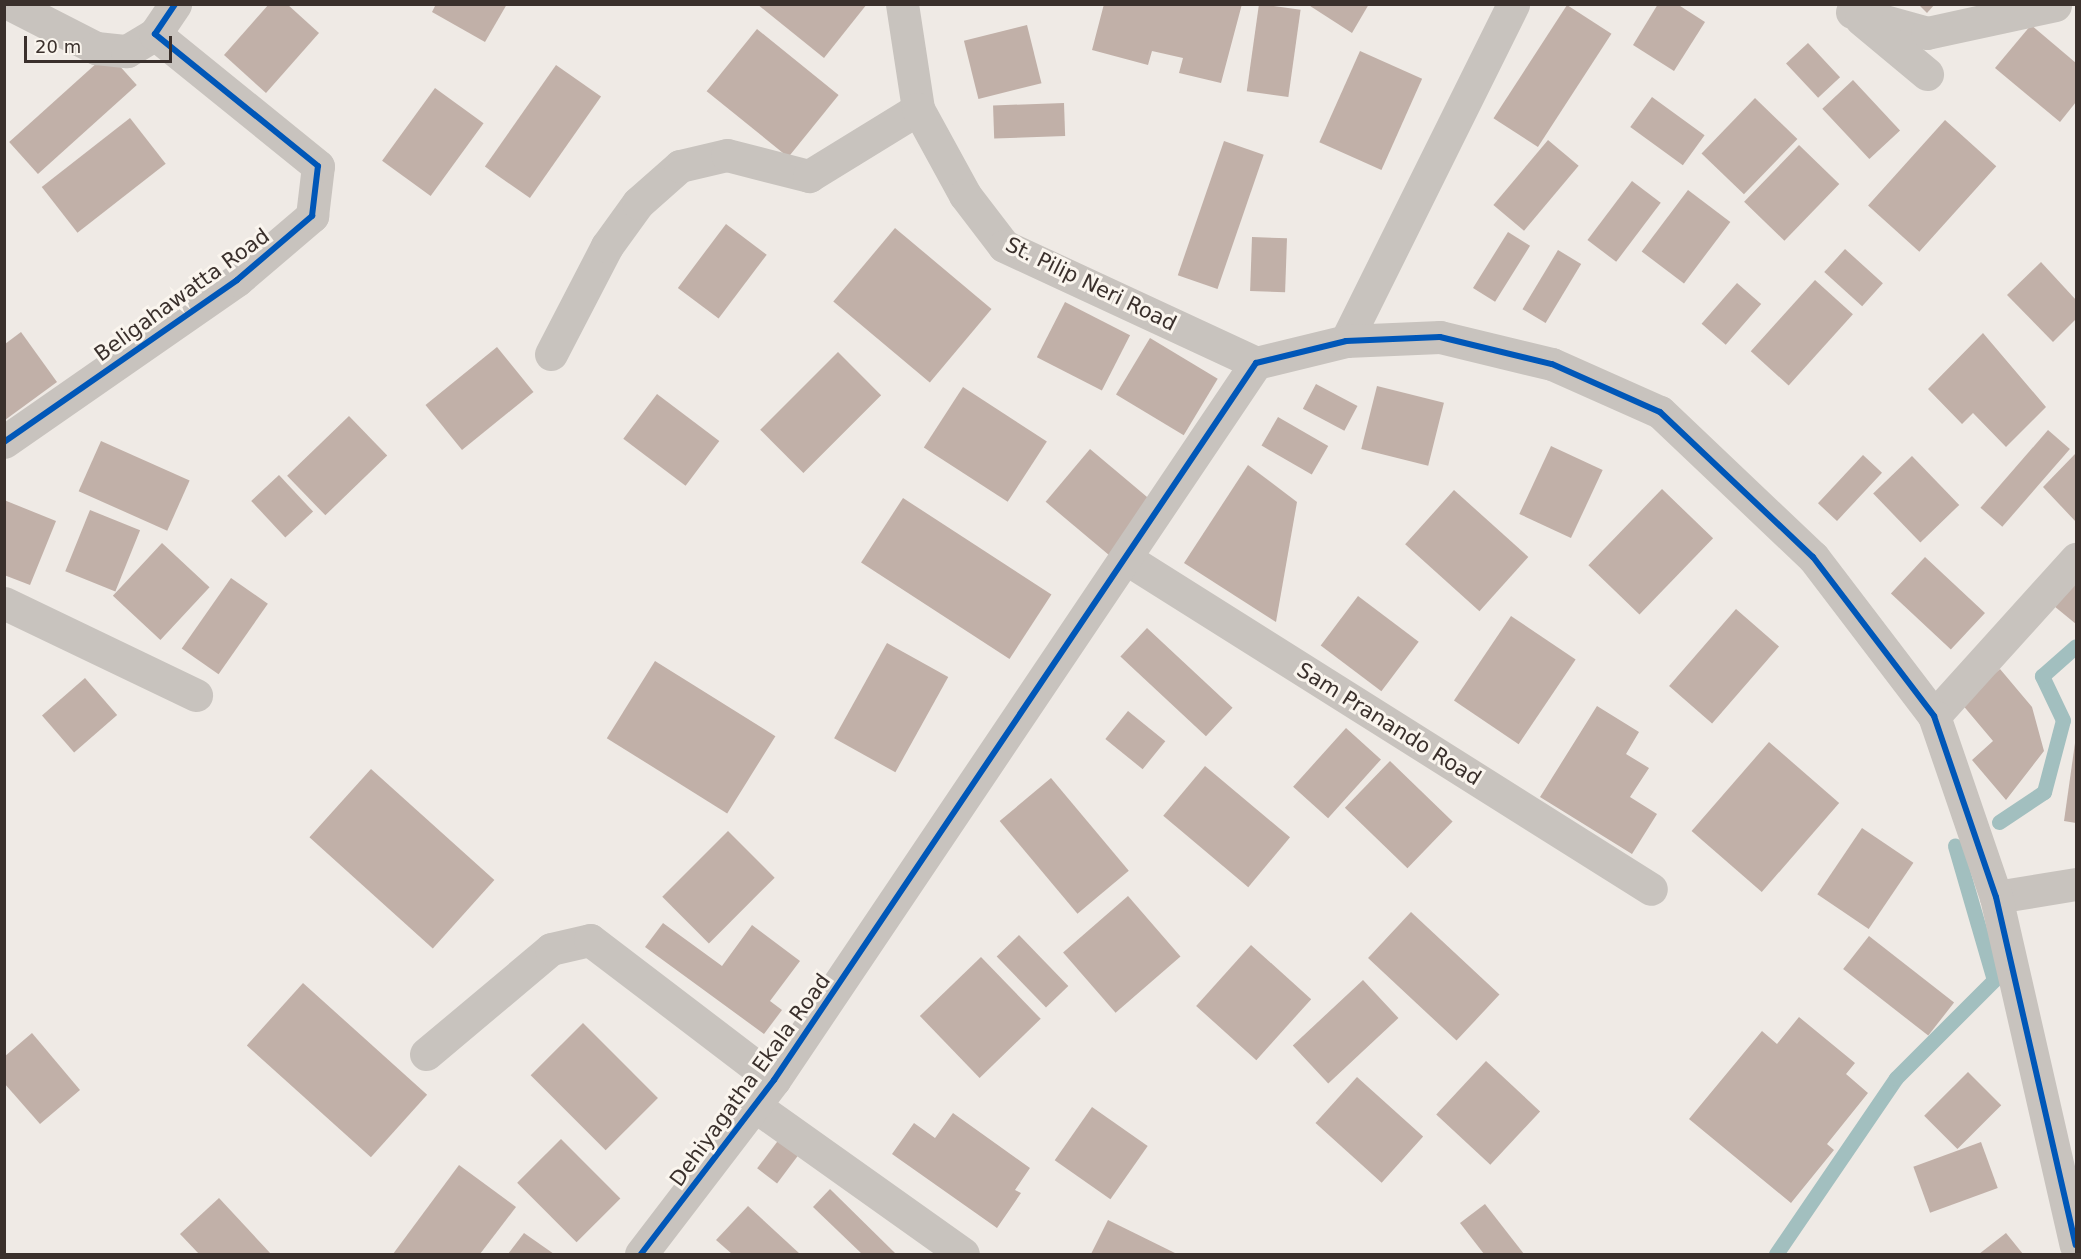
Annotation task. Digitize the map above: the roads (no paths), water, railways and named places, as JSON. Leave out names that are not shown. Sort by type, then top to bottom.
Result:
[{"type":"street","points":[[10,4],[96,48],[127,51],[155,34],[175,4]]},
{"type":"street","name":"St. Pilip Neri Road","points":[[902,4],[918,109],[965,195],[1004,246],[1256,363]]},
{"type":"street","points":[[1346,341],[1514,4]]},
{"type":"street","points":[[1848,8],[1928,33],[2055,5]]},
{"type":"street","points":[[1848,8],[1927,74]]},
{"type":"street","name":"Beligahawatta Road","points":[[4,442],[237,280],[312,216],[318,166],[155,34]]},
{"type":"street","points":[[550,354],[607,246],[638,203],[680,166],[728,155],[809,176],[918,109]]},
{"type":"street","points":[[1256,363],[1346,341],[1440,337],[1552,364],[1660,412],[1813,557],[1934,716],[1996,897],[2076,1245]]},
{"type":"street","name":"Dehiyagatha Ekala Road","points":[[641,1254],[774,1080],[1128,559],[1256,363]]},
{"type":"street","name":"Sam Pranando Road","points":[[1128,559],[1651,889]]},
{"type":"street","points":[[1934,716],[2076,559]]},
{"type":"street","points":[[4,603],[196,695]]},
{"type":"street","points":[[1996,897],[2076,884]]},
{"type":"street","points":[[426,1054],[551,950],[590,940],[774,1080]]},
{"type":"street","points":[[755,1106],[963,1254]]},
{"type":"waterway","points":[[1999,822],[2044,792],[2063,720],[2042,676],[2076,646]]},
{"type":"waterway","points":[[1776,1254],[1896,1078],[1994,980],[1955,846]]}]
